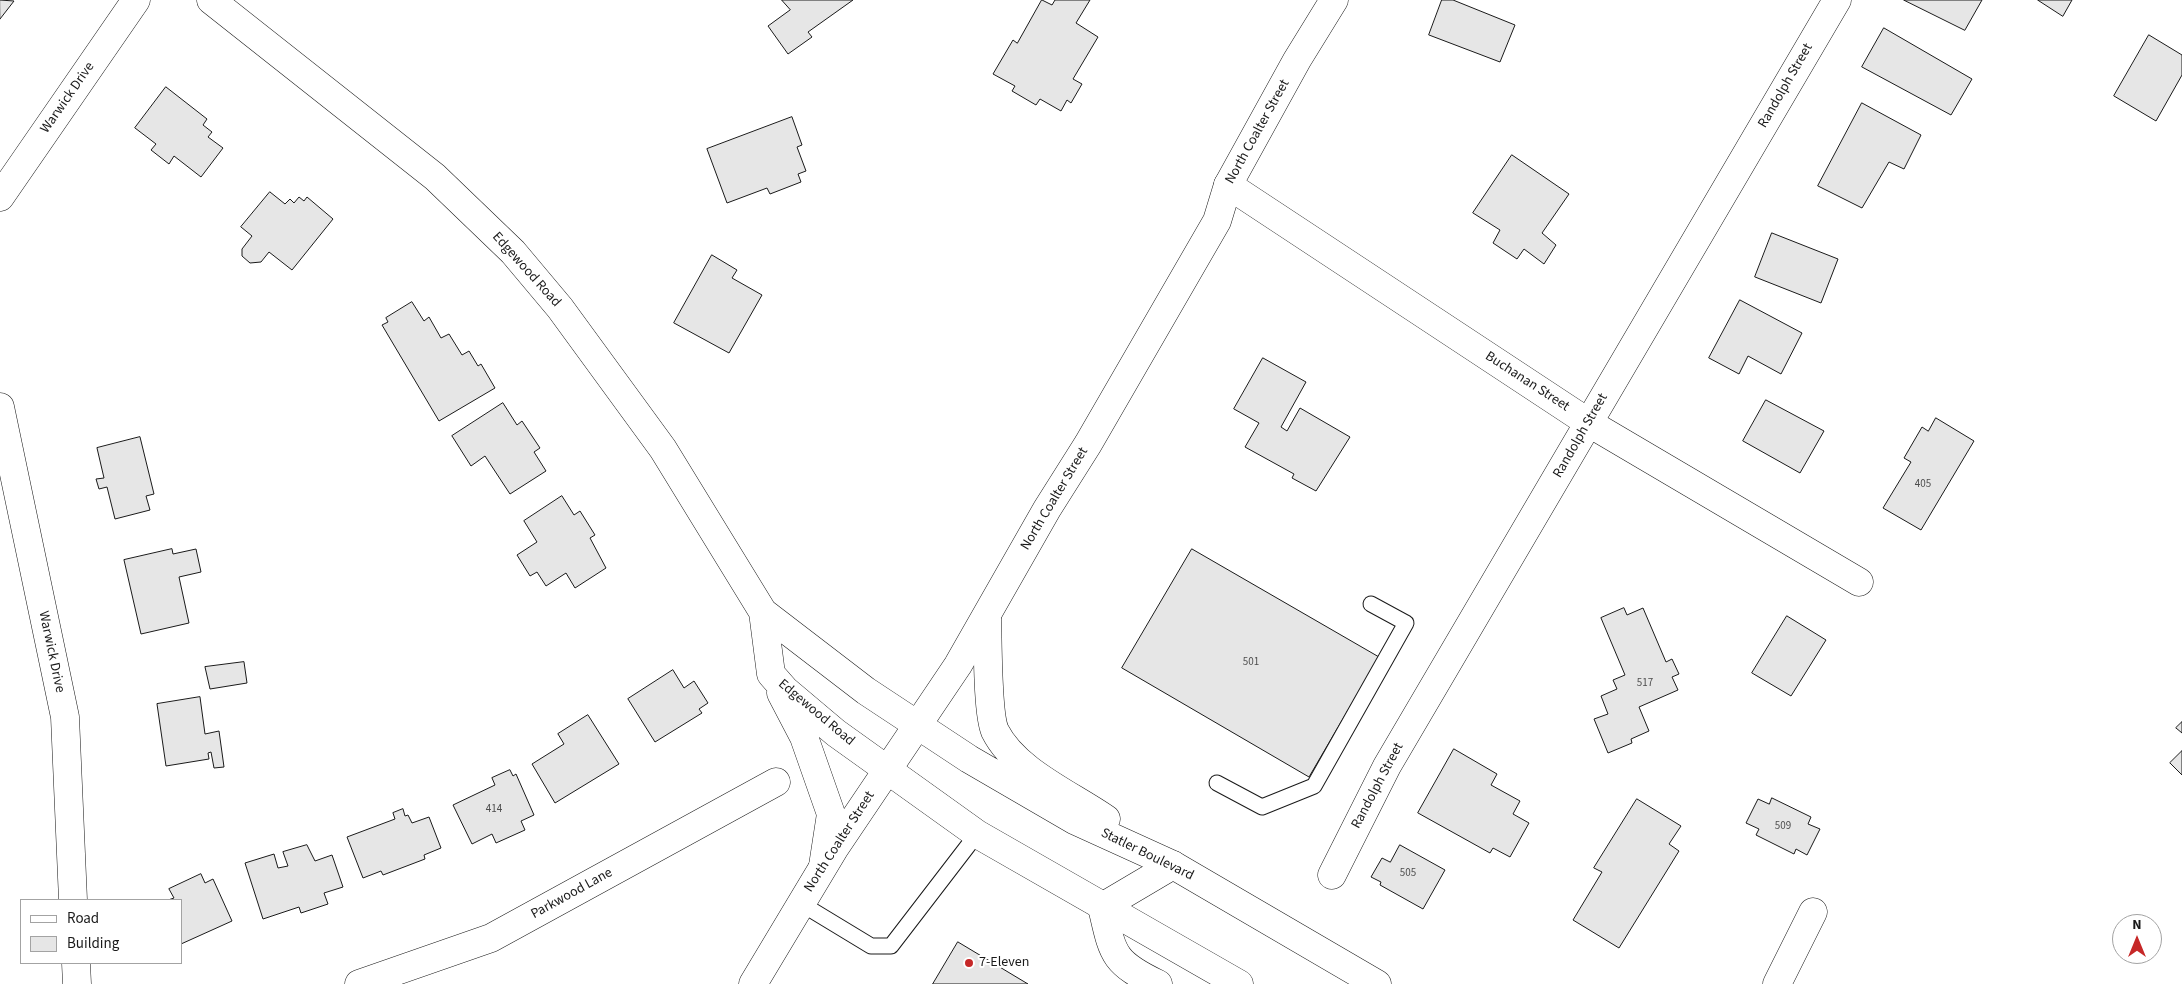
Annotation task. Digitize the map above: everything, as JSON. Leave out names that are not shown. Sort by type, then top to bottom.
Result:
[{"type":"street","name":"Warwick Drive","points":[[0,197],[136,0]]},
{"type":"street","name":"Edgewood Road","points":[[211,0],[434,177],[513,252],[566,315],[663,449],[763,612],[850,680],[917,725]]},
{"type":"street","name":"North Coalter Street","points":[[753,984],[823,866],[958,665],[987,616],[1217,220],[1228,185],[1297,60],[1334,0]]},
{"type":"street","name":"Randolph Street","points":[[1332,875],[1387,766],[1837,0]]},
{"type":"street","name":"Buchanan Street","points":[[1228,185],[1589,423],[1859,582]]},
{"type":"street","name":"Warwick Drive","points":[[0,407],[65,717],[74,899]]},
{"type":"street","name":"Edgewood Road","points":[[763,612],[771,674],[785,690],[836,733],[887,770]]},
{"type":"street","points":[[987,616],[992,714],[995,730],[1007,748],[1018,762],[1087,806],[1173,865],[1102,907]]},
{"type":"street","points":[[771,674],[804,737],[831,814],[823,866]]},
{"type":"street","name":"Statler Boulevard","points":[[917,725],[969,759],[1074,820],[1173,865],[1377,984]]},
{"type":"street","points":[[887,770],[977,834],[1239,984]]},
{"type":"street","name":"Parkwood Lane","points":[[359,984],[491,938],[776,782]]},
{"type":"street","points":[[1102,907],[1112,950],[1123,964],[1158,984]]},
{"type":"street","points":[[1777,984],[1813,912]]},
{"type":"street","points":[[76,964],[77,984]]},
{"type":"lane","points":[[1217,783],[1262,807],[1314,786],[1406,623],[1370,604]]},
{"type":"lane","points":[[800,903],[871,946],[891,946],[977,834]]},
{"type":"building","points":[[0,0],[14,1],[0,19]]},
{"type":"building","points":[[782,0],[853,0],[808,32],[812,37],[788,54],[768,26],[790,10]]},
{"type":"building","points":[[1042,0],[1052,5],[1055,0],[1090,0],[1076,23],[1098,37],[1073,79],[1082,84],[1071,103],[1067,100],[1061,111],[1040,99],[1036,105],[1012,91],[1015,86],[993,74],[1013,40],[1017,43]]},
{"type":"building","points":[[1442,0],[1453,0],[1515,25],[1500,62],[1429,35]]},
{"type":"building","points":[[1904,0],[1982,0],[1965,30]]},
{"type":"building","points":[[2038,0],[2072,0],[2063,16]]},
{"type":"building","points":[[1884,28],[1972,79],[1951,115],[1862,67]]},
{"type":"building","points":[[2149,35],[2182,55],[2182,75],[2156,121],[2114,96]]},
{"type":"building","points":[[166,87],[207,119],[203,125],[212,132],[208,137],[223,148],[201,177],[174,156],[169,164],[151,150],[156,144],[135,128]]},
{"type":"building","points":[[1862,103],[1921,135],[1904,169],[1889,162],[1862,208],[1818,186]]},
{"type":"building","points":[[792,117],[802,145],[797,147],[806,171],[798,174],[801,182],[770,194],[767,188],[727,203],[707,149]]},
{"type":"building","points":[[1512,155],[1569,194],[1542,233],[1556,245],[1544,264],[1524,249],[1517,259],[1493,243],[1500,230],[1473,213]]},
{"type":"building","points":[[270,192],[285,204],[290,199],[294,203],[299,197],[304,201],[307,197],[333,219],[292,270],[269,252],[261,262],[250,263],[242,256],[242,249],[252,236],[241,227]]},
{"type":"building","points":[[1772,233],[1838,259],[1821,303],[1755,277]]},
{"type":"building","points":[[712,255],[737,270],[732,278],[762,295],[729,353],[674,323]]},
{"type":"building","points":[[1740,300],[1802,333],[1781,374],[1748,356],[1739,374],[1709,358]]},
{"type":"building","points":[[412,302],[424,321],[429,317],[441,338],[449,334],[462,355],[469,351],[478,366],[481,364],[495,388],[439,421],[382,325],[388,322],[386,318]]},
{"type":"building","points":[[1263,358],[1306,382],[1281,427],[1287,431],[1300,408],[1350,437],[1316,491],[1292,478],[1294,474],[1245,447],[1259,423],[1234,409]]},
{"type":"building","points":[[1766,400],[1824,431],[1800,473],[1743,441]]},
{"type":"building","points":[[503,403],[517,425],[522,421],[540,448],[534,452],[546,471],[510,494],[485,456],[471,466],[452,436]]},
{"type":"building","points":[[1936,418],[1974,441],[1921,530],[1883,508],[1911,462],[1904,458],[1922,427],[1928,431]]},
{"type":"building","points":[[140,437],[154,494],[146,496],[150,510],[115,519],[107,487],[99,489],[96,479],[104,478],[97,448]]},
{"type":"building","points":[[562,496],[574,515],[580,511],[595,535],[590,538],[606,568],[575,588],[566,573],[546,586],[537,572],[530,576],[517,555],[537,542],[524,521]]},
{"type":"building","points":[[172,549],[173,554],[196,549],[201,572],[179,577],[189,623],[141,634],[124,560]]},
{"type":"building","points":[[1192,549],[1379,657],[1309,777],[1122,668]]},
{"type":"building","points":[[1624,608],[1627,615],[1643,608],[1666,662],[1672,659],[1679,674],[1672,677],[1678,690],[1639,707],[1649,731],[1631,739],[1632,743],[1608,753],[1594,719],[1608,714],[1601,696],[1617,689],[1613,680],[1625,675],[1601,618]]},
{"type":"building","points":[[1787,616],[1826,640],[1791,696],[1752,673]]},
{"type":"building","points":[[244,662],[247,683],[210,689],[205,667]]},
{"type":"building","points":[[673,670],[684,688],[694,681],[708,703],[699,709],[702,713],[655,742],[628,699]]},
{"type":"building","points":[[200,697],[205,734],[219,731],[224,767],[214,768],[211,752],[208,753],[209,759],[166,766],[157,704]]},
{"type":"building","points":[[588,715],[619,764],[555,803],[532,764],[564,744],[558,734]]},
{"type":"building","points":[[2182,722],[2182,733],[2176,728]]},
{"type":"building","points":[[1454,749],[1497,774],[1491,785],[1520,801],[1513,814],[1529,823],[1510,857],[1493,848],[1490,853],[1418,813]]},
{"type":"building","points":[[2182,751],[2182,775],[2170,763]]},
{"type":"building","points":[[510,770],[513,776],[516,774],[534,815],[521,821],[525,830],[496,843],[492,834],[472,844],[453,805],[495,785],[492,778]]},
{"type":"building","points":[[1772,798],[1811,817],[1808,824],[1820,829],[1807,855],[1796,849],[1794,854],[1756,835],[1759,829],[1746,823],[1758,799],[1769,804]]},
{"type":"building","points":[[1637,799],[1681,826],[1669,844],[1679,851],[1619,948],[1573,920],[1602,872],[1594,868]]},
{"type":"building","points":[[403,809],[405,816],[408,815],[412,823],[429,817],[441,848],[424,855],[425,859],[383,875],[381,871],[363,878],[347,837],[395,819],[393,813]]},
{"type":"building","points":[[307,845],[315,861],[332,855],[343,887],[324,893],[328,904],[301,913],[299,907],[263,919],[245,863],[274,854],[278,868],[288,866],[283,852]]},
{"type":"building","points":[[1400,845],[1445,870],[1423,909],[1380,885],[1381,882],[1371,877],[1382,858],[1390,862]]},
{"type":"building","points":[[201,874],[205,883],[213,879],[232,921],[182,944],[182,899],[171,899],[174,898],[169,889]]},
{"type":"building","name":"7-Eleven","points":[[958,942],[1028,984],[933,984]]},
{"type":"place","name":"7-Eleven","points":[[969,963]]}]
